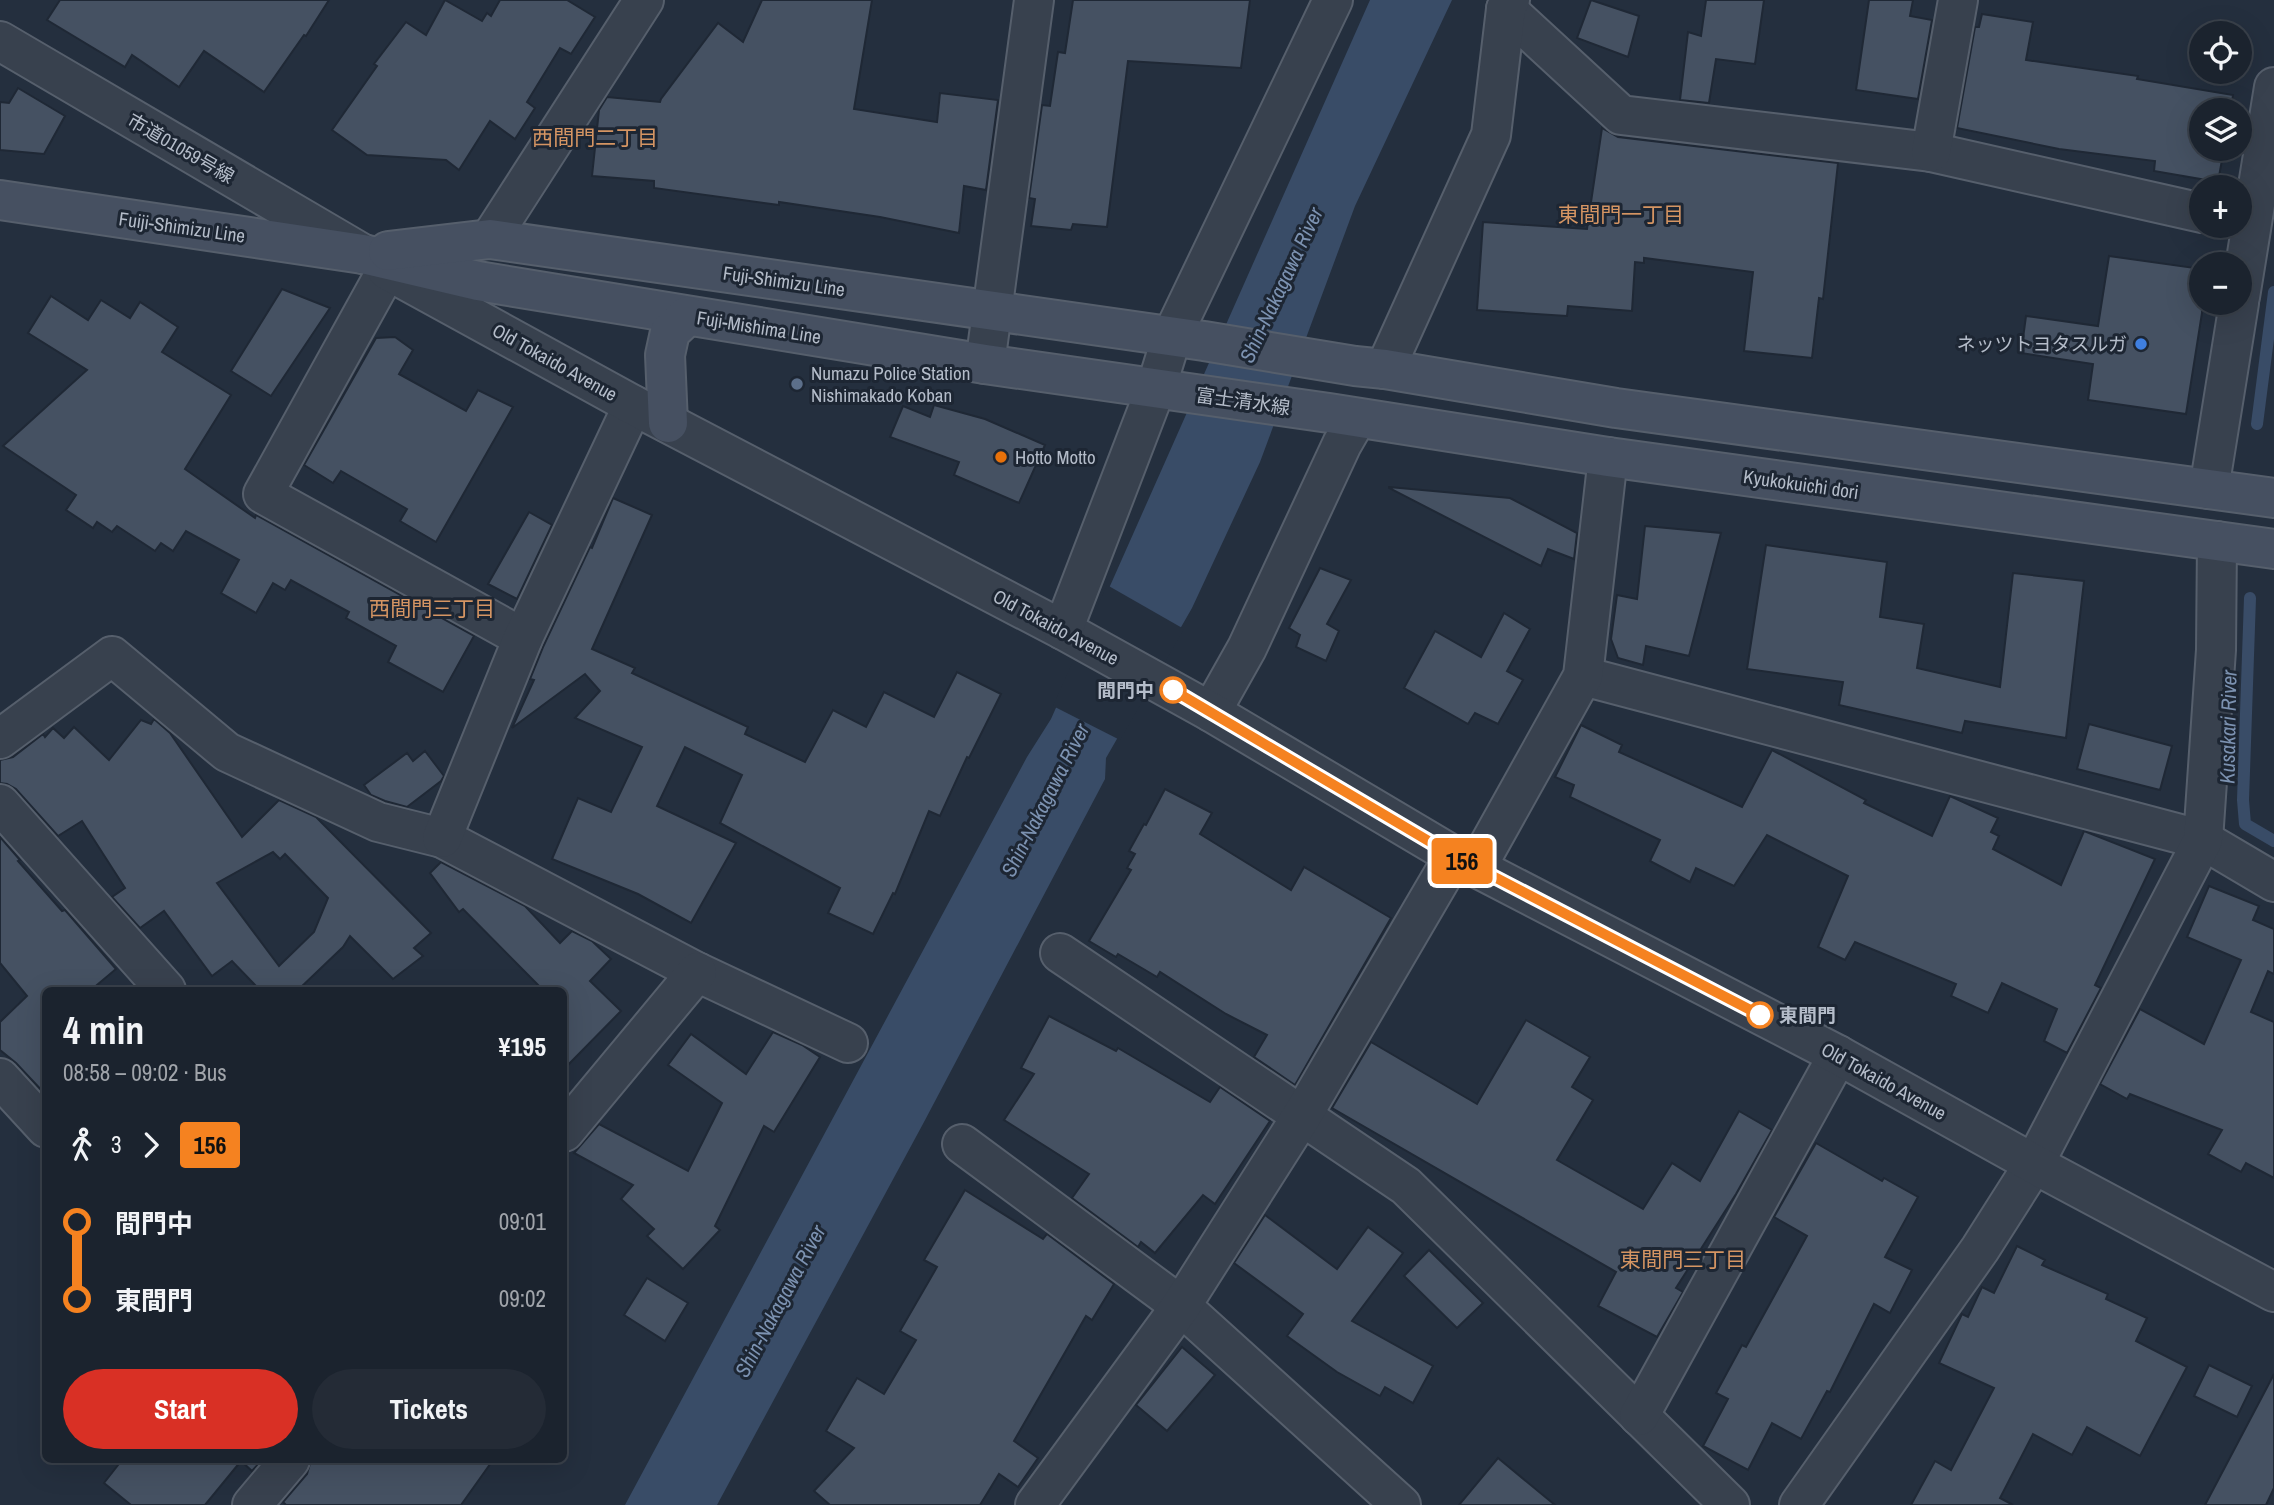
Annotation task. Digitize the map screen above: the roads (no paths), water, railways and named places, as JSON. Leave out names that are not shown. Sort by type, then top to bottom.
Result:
[{"type":"main road","name":"Fuiji-Shimizu Line","points":[[0,200],[375,262]]},
{"type":"main road","name":"Fuji-Shimizu Line","points":[[375,262],[490,239],[1188,338]]},
{"type":"main road","name":"Fuji-Mishima Line","points":[[375,262],[985,365],[1156,388]]},
{"type":"main road","points":[[668,423],[665,355],[670,332],[687,316]]},
{"type":"main road","points":[[1188,338],[1616,408],[2274,498]]},
{"type":"main road","name":"富士清水線","points":[[1156,388],[1343,416]]},
{"type":"main road","name":"Kyukokuichi dori","points":[[1343,416],[1608,457],[2274,549]]},
{"type":"street","points":[[490,239],[644,0]]},
{"type":"street","points":[[985,365],[1034,0]]},
{"type":"street","points":[[1931,152],[1958,0]]},
{"type":"street","points":[[1063,629],[1156,388],[1188,338],[1325,4]]},
{"type":"street","points":[[1508,5],[1621,116],[1931,152],[2189,210]]},
{"type":"street","points":[[1370,368],[1491,135],[1508,5]]},
{"type":"street","name":"市道01059号線","points":[[0,41],[375,262]]},
{"type":"street","points":[[2252,194],[2274,87]]},
{"type":"street","points":[[375,262],[263,494],[523,638]]},
{"type":"street","name":"Old Tokaido Avenue","points":[[375,262],[633,405],[1063,629],[1211,712],[1465,862],[1838,1055],[2034,1164],[2274,1292]]},
{"type":"street","points":[[2209,489],[2237,315]]},
{"type":"street","points":[[442,838],[523,638],[633,405]]},
{"type":"street","points":[[1211,712],[1247,648],[1342,444],[1343,416]]},
{"type":"street","points":[[1035,1505],[1181,1306],[1583,676],[1608,457]]},
{"type":"street","points":[[1799,1505],[1980,1249],[2034,1164],[2203,840],[2216,650],[2217,541]]},
{"type":"street","points":[[0,739],[112,656],[227,752],[378,822],[442,838],[697,972],[848,1043]]},
{"type":"street","points":[[1583,676],[2203,840],[2274,882]]},
{"type":"street","points":[[0,804],[163,987]]},
{"type":"street","points":[[1060,953],[1406,1185],[1730,1505]]},
{"type":"street","points":[[567,1128],[697,972]]},
{"type":"street","points":[[1639,1416],[1838,1055]]},
{"type":"street","points":[[0,1078],[42,1124]]},
{"type":"street","points":[[962,1144],[1181,1306],[1401,1505]]},
{"type":"street","points":[[252,1505],[287,1463]]},
{"type":"water","name":"Shin-Nakagawa River","points":[[1370,0],[1452,0],[1355,206],[1260,462],[1192,608],[1106,758],[1105,779],[717,1505],[625,1505],[1027,757],[1051,719]]},
{"type":"waterway","name":"Kusakari River","points":[[2257,424],[2274,292]]},
{"type":"waterway","name":"Kusakari River","points":[[2250,598],[2243,800],[2245,824],[2274,841]]},
{"type":"place","name":"ネッツトヨタスルガ","points":[[2141,344]]},
{"type":"place","name":"Numazu Police Station Nishimakado Koban","points":[[797,384]]},
{"type":"place","name":"Hotto Motto","points":[[1001,457]]},
{"type":"place","name":"間門中","points":[[1173,690]]},
{"type":"place","name":"東間門","points":[[1760,1015]]},
{"type":"district","name":"西間門二丁目","points":[[595,137]]},
{"type":"district","name":"東間門一丁目","points":[[1621,214]]},
{"type":"district","name":"西間門三丁目","points":[[432,608]]},
{"type":"district","name":"東間門三丁目","points":[[1683,1259]]}]
